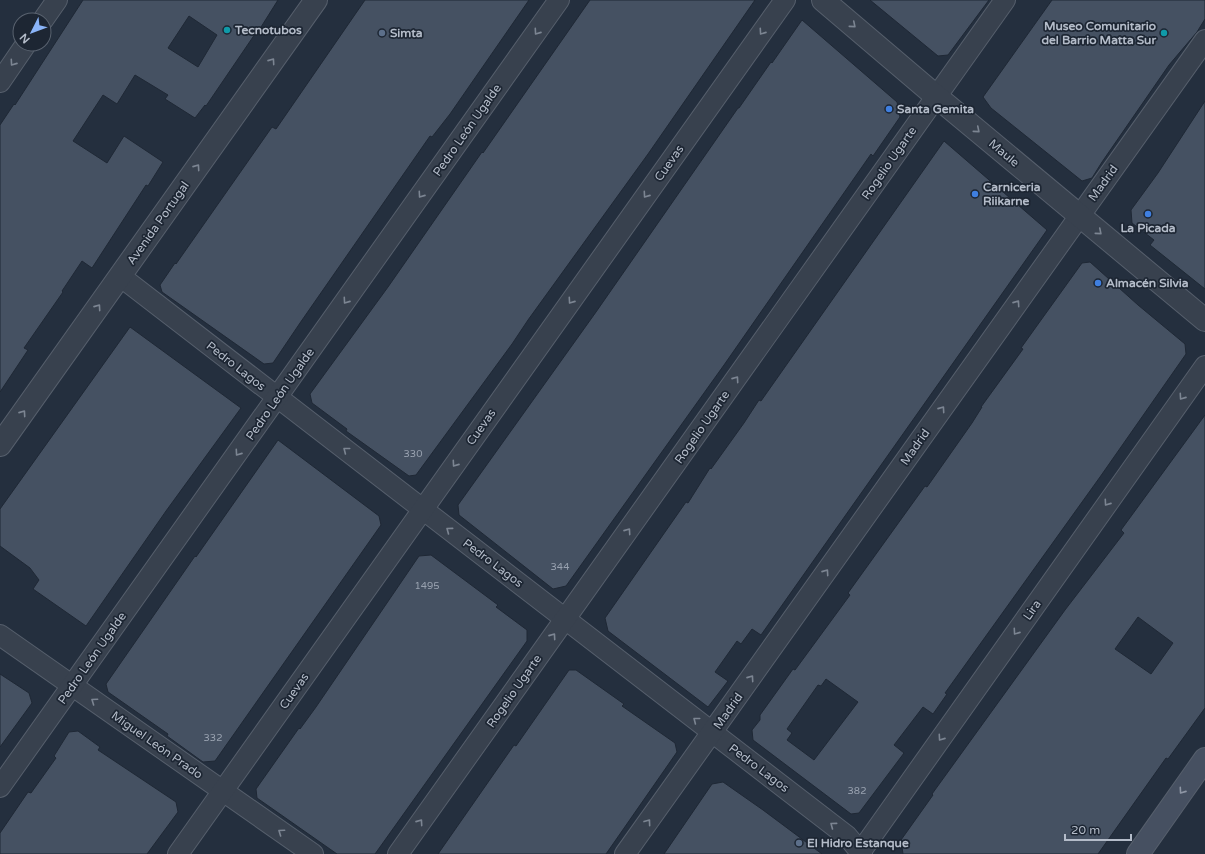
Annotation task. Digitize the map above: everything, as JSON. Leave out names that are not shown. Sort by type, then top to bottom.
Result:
[{"type":"main road","points":[[1138,854],[1205,759]]},
{"type":"street","points":[[49,12],[57,0]]},
{"type":"street","name":"Avenida Portugal","points":[[0,445],[316,0]]},
{"type":"street","name":"Pedro León Ugalde","points":[[0,787],[559,0]]},
{"type":"street","name":"Cuevas","points":[[178,854],[785,0]]},
{"type":"street","name":"Maule","points":[[823,0],[1205,320]]},
{"type":"street","name":"Rogelio Ugarte","points":[[398,854],[1005,0]]},
{"type":"street","name":"Madrid","points":[[626,854],[1205,40]]},
{"type":"street","points":[[0,82],[21,52]]},
{"type":"street","name":"Pedro Lagos","points":[[120,276],[847,836],[860,853]]},
{"type":"street","name":"Lira","points":[[860,853],[1205,366]]},
{"type":"street","name":"Miguel León Prado","points":[[0,635],[313,854]]},
{"type":"building","points":[[83,0],[278,0],[256,35],[255,34],[206,106],[205,105],[195,118],[165,99],[168,95],[135,75],[117,104],[103,95],[73,141],[107,163],[124,136],[163,162],[148,186],[146,185],[92,268],[82,261],[62,291],[63,292],[24,348],[28,350],[0,392],[0,125],[14,104],[15,105],[49,52],[52,52],[52,48]],"holes":[[[189,16],[217,35],[198,67],[168,48]]]},
{"type":"building","points":[[365,0],[529,0],[450,114],[432,137],[430,136],[273,363],[264,364],[162,292],[160,285],[272,127],[276,129]]},
{"type":"building","points":[[590,0],[755,0],[648,154],[512,344],[416,475],[409,476],[346,431],[347,429],[312,403],[310,394],[388,287]]},
{"type":"building","points":[[870,0],[989,0],[948,55],[938,56]]},
{"type":"building","points":[[1052,0],[1205,0],[1205,19],[1197,32],[1169,65],[1092,178],[1082,181],[991,108],[983,97]]},
{"type":"building","points":[[802,20],[897,102],[900,117],[873,156],[871,154],[724,365],[566,586],[553,589],[459,515],[458,505],[596,312],[738,108]]},
{"type":"building","points":[[1205,101],[1205,289],[1150,245],[1154,240],[1132,223],[1131,210],[1158,173]]},
{"type":"building","points":[[944,141],[1047,230],[761,635],[752,629],[741,644],[737,641],[715,672],[728,681],[708,707],[608,631],[605,618],[686,502],[688,503],[710,468],[711,469],[759,400],[761,401]]},
{"type":"building","points":[[1090,262],[1185,344],[1186,354],[945,693],[947,694],[933,714],[923,707],[894,745],[904,753],[859,813],[851,814],[753,740],[752,730],[760,720],[760,715],[793,669],[795,670],[850,595],[848,593],[925,486],[927,487],[972,423],[981,407],[1023,349],[1021,348],[1082,263]],"holes":[[[826,679],[858,702],[814,760],[787,740],[792,733],[787,729],[818,685],[821,686]]]},
{"type":"building","points":[[130,327],[241,408],[166,511],[86,626],[33,589],[39,580],[30,568],[0,546],[0,509]]},
{"type":"building","points":[[1205,415],[1205,708],[1168,759],[1166,758],[1098,854],[903,854],[901,840],[933,795],[932,794],[1065,610],[1124,533],[1121,530]],"holes":[[[1138,617],[1173,643],[1151,674],[1115,649]]]},
{"type":"building","points":[[278,440],[379,516],[381,525],[215,761],[203,762],[167,736],[168,734],[108,692],[106,684]]},
{"type":"building","points":[[431,555],[498,605],[496,607],[527,630],[527,641],[375,854],[337,854],[257,798],[256,789],[299,728],[300,729],[316,707],[419,556]]},
{"type":"building","points":[[569,670],[576,670],[624,704],[622,706],[675,743],[677,752],[606,854],[438,854],[514,745],[516,746]]},
{"type":"building","points":[[0,674],[29,693],[32,703],[0,747]]},
{"type":"building","points":[[78,731],[100,747],[98,750],[176,802],[178,812],[147,854],[0,854],[0,833],[28,792],[31,793],[56,758],[54,756],[69,732]]},
{"type":"building","points":[[723,782],[822,854],[664,854],[712,784]]},
{"type":"place","name":"Tecnotubos","points":[[227,30]]},
{"type":"place","name":"Simta","points":[[382,33]]},
{"type":"place","name":"Museo Comunitario del Barrio Matta Sur","points":[[1164,33]]},
{"type":"place","name":"Santa Gemita","points":[[889,109]]},
{"type":"place","name":"Carniceria Riikarne","points":[[975,194]]},
{"type":"place","name":"La Picada","points":[[1148,214]]},
{"type":"place","name":"Almacén Silvia","points":[[1098,283]]},
{"type":"place","name":"El Hidro Estanque","points":[[799,843]]}]
